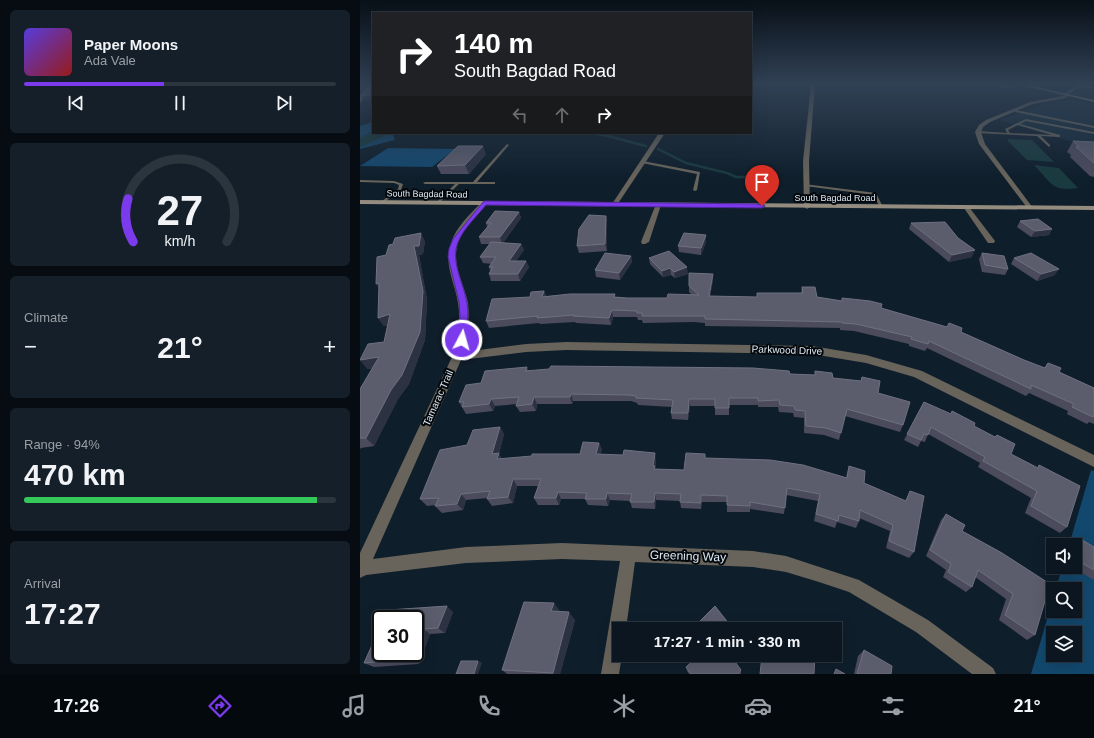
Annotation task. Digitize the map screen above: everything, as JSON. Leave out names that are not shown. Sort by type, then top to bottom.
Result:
[{"type":"main road","name":"South Bagdad Road","points":[[360,202],[807,207],[1094,208]]},
{"type":"street","points":[[807,207],[804,185],[811,116]]},
{"type":"street","points":[[1001,116],[988,121],[981,126],[978,132],[982,144],[1030,208]]},
{"type":"street","points":[[615,204],[662,134]]},
{"type":"street","name":"Tamarac Trail","points":[[360,569],[457,356],[462,340],[464,316],[463,302],[452,257],[452,249],[455,240],[484,203]]},
{"type":"street","points":[[645,242],[658,205]]},
{"type":"street","points":[[967,208],[991,241]]},
{"type":"street","name":"Parkwood Drive","points":[[457,356],[526,348],[566,346],[812,350],[850,355],[889,364],[918,374],[1094,461]]},
{"type":"street","name":"Greening Way","points":[[360,569],[466,555],[562,551],[753,559],[786,564],[853,586],[922,626],[986,674]]},
{"type":"street","points":[[610,674],[629,553]]},
{"type":"lane","points":[[1009,134],[1006,130],[1032,116]]},
{"type":"lane","points":[[1043,116],[1094,126]]},
{"type":"lane","points":[[1026,120],[1094,133]]},
{"type":"lane","points":[[978,132],[1059,136],[1017,124]]},
{"type":"lane","points":[[1038,135],[1049,146]]},
{"type":"lane","points":[[474,183],[508,145]]},
{"type":"lane","points":[[643,162],[699,173],[695,190]]},
{"type":"lane","points":[[360,181],[394,182],[401,184],[400,189],[383,202]]},
{"type":"lane","points":[[425,183],[494,183]]},
{"type":"lane","points":[[438,203],[458,183]]},
{"type":"lane","points":[[804,185],[875,194],[881,207]]},
{"type":"shaded area","points":[[1009,116],[1094,116],[1094,144],[1076,143],[999,120]]},
{"type":"shaded area","points":[[372,122],[372,134],[392,134],[395,140],[360,149],[360,126]]},
{"type":"shaded area","points":[[1008,139],[1032,140],[1054,162],[1027,160],[1008,141]]},
{"type":"shaded area","points":[[388,148],[455,149],[432,167],[360,166]]},
{"type":"shaded area","points":[[1034,165],[1059,168],[1078,188],[1069,189],[1057,187],[1048,181]]},
{"type":"shaded area","points":[[1091,470],[1094,471],[1094,674],[1031,674],[1047,618],[1082,618],[1082,582],[1058,582],[1060,574],[1082,574],[1082,538],[1071,538]]},
{"type":"building","points":[[1073,141],[1094,142],[1094,163],[1076,147],[1079,147]]},
{"type":"building","points":[[458,146],[483,146],[465,165],[437,166]]},
{"type":"building","points":[[495,211],[519,212],[500,237],[479,237],[491,223],[486,223]]},
{"type":"building","points":[[589,215],[606,216],[605,244],[577,246],[579,229]]},
{"type":"building","points":[[1038,219],[1052,229],[1035,231],[1020,221]]},
{"type":"building","points":[[945,222],[958,238],[975,250],[952,255],[911,223]]},
{"type":"building","points":[[421,233],[419,246],[414,246],[423,291],[420,332],[402,375],[391,390],[366,438],[360,438],[360,389],[379,357],[360,360],[368,344],[384,342],[390,314],[378,318],[379,283],[376,284],[377,257],[386,255],[389,245],[393,244],[395,238]]},
{"type":"building","points":[[684,233],[706,235],[701,248],[678,246]]},
{"type":"building","points":[[491,242],[521,244],[509,261],[526,261],[518,274],[489,274],[493,267],[489,267],[496,257],[480,257]]},
{"type":"building","points":[[669,251],[687,267],[674,272],[670,268],[662,271],[649,258]]},
{"type":"building","points":[[605,253],[631,256],[619,273],[595,270]]},
{"type":"building","points":[[982,253],[1004,256],[1008,269],[985,265]]},
{"type":"building","points":[[1031,253],[1059,269],[1041,274],[1014,258]]},
{"type":"building","points":[[689,273],[713,274],[709,296],[757,297],[757,293],[803,293],[802,287],[815,287],[817,297],[842,301],[842,298],[870,301],[882,304],[881,308],[947,327],[949,323],[962,328],[961,332],[1024,360],[1045,368],[1048,363],[1061,368],[1059,372],[1094,388],[1094,415],[1093,417],[1072,407],[1074,404],[1031,385],[1031,389],[929,341],[928,344],[911,339],[912,337],[856,324],[842,322],[705,319],[705,316],[642,316],[642,313],[637,313],[637,311],[612,310],[609,318],[573,316],[574,315],[537,318],[538,316],[486,321],[492,299],[530,297],[531,292],[544,291],[542,297],[570,294],[615,294],[614,297],[627,298],[667,298],[668,294],[699,295],[689,286]]},
{"type":"building","points":[[551,366],[753,368],[789,371],[790,374],[815,375],[815,371],[832,373],[833,378],[861,381],[862,377],[880,381],[878,393],[910,402],[903,425],[847,409],[841,433],[826,428],[806,426],[805,411],[795,410],[794,406],[780,405],[779,400],[758,401],[758,398],[729,398],[729,408],[715,408],[715,399],[689,399],[688,413],[671,413],[673,400],[636,398],[636,396],[629,395],[571,394],[570,397],[534,397],[532,404],[516,406],[519,397],[491,399],[489,404],[462,407],[464,402],[459,402],[466,385],[481,383],[485,371],[527,367],[525,371],[549,369]]},
{"type":"building","points":[[924,402],[951,414],[952,411],[975,423],[974,426],[995,437],[997,435],[1015,444],[1011,454],[1038,468],[1039,465],[1080,486],[1067,527],[1031,506],[1037,491],[983,461],[985,457],[931,427],[928,435],[924,434],[921,440],[907,434]]},
{"type":"building","points":[[500,427],[492,454],[499,453],[497,459],[532,456],[532,454],[580,454],[583,442],[599,443],[596,454],[623,455],[624,450],[655,453],[654,469],[684,470],[686,453],[705,454],[705,458],[770,460],[803,465],[847,478],[849,466],[865,471],[864,483],[906,501],[910,491],[924,496],[914,552],[889,541],[893,525],[860,510],[859,521],[839,515],[838,521],[816,514],[820,494],[787,488],[785,508],[750,502],[750,506],[727,505],[727,496],[701,495],[701,503],[680,502],[681,494],[655,493],[654,502],[630,502],[632,494],[607,493],[606,499],[585,499],[587,493],[558,492],[556,498],[534,498],[541,479],[513,479],[508,497],[487,499],[490,491],[461,494],[457,504],[435,506],[439,498],[420,499],[440,450],[467,445],[473,430]]},
{"type":"building","points":[[946,514],[965,525],[962,531],[1002,553],[1047,582],[1046,598],[1035,635],[1005,615],[1013,594],[978,570],[972,587],[948,572],[951,564],[930,550]]},
{"type":"building","points":[[1082,540],[1094,547],[1094,570],[1082,563]]},
{"type":"building","points":[[524,602],[554,603],[551,611],[569,612],[553,673],[502,670]]},
{"type":"building","points":[[447,606],[438,628],[424,629],[424,610],[388,610]]},
{"type":"building","points":[[715,606],[728,622],[699,622]]},
{"type":"building","points":[[372,645],[372,662],[376,662],[364,663]]},
{"type":"building","points":[[864,650],[892,666],[891,674],[857,674]]},
{"type":"building","points":[[461,661],[478,661],[474,674],[456,674]]},
{"type":"building","points":[[692,662],[735,662],[741,670],[738,674],[691,674],[686,667]]},
{"type":"building","points":[[761,662],[815,662],[814,674],[760,674]]},
{"type":"building","points":[[836,669],[845,674],[834,674]]},
{"type":"waterway","points":[[360,143],[378,134]]},
{"type":"waterway","points":[[596,134],[646,146]]},
{"type":"waterway","points":[[658,149],[686,163],[727,173],[736,177],[758,177],[767,181]]},
{"type":"route","points":[[462,340],[464,316],[463,302],[452,257],[452,249],[455,240],[484,203],[762,206]]}]
